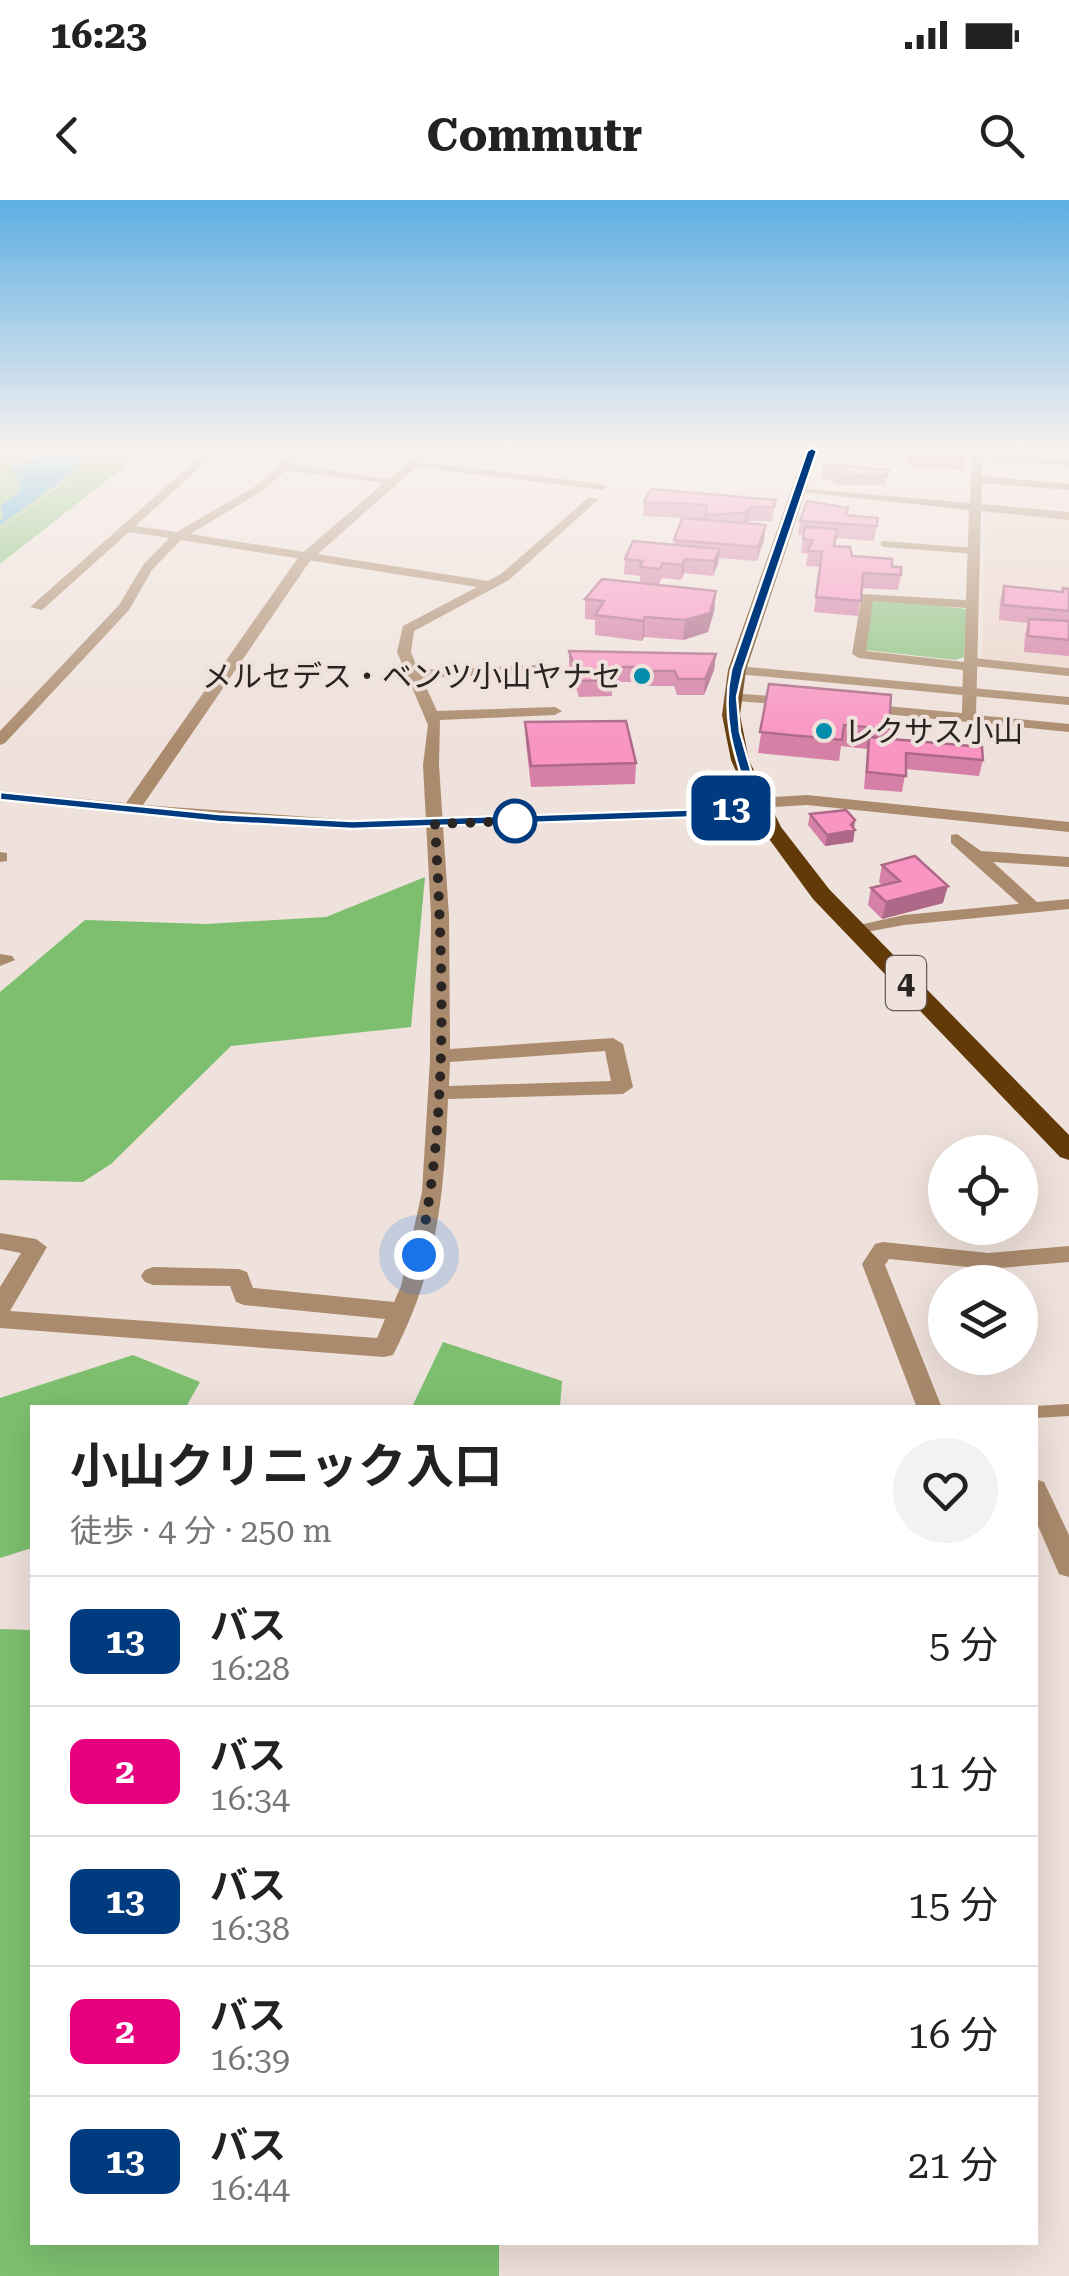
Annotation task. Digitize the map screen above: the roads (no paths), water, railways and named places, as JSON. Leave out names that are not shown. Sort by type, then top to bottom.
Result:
[{"type":"highway","name":"4","points":[[779,548],[731,697],[733,732],[756,802],[792,859],[856,932],[1069,1151]]},
{"type":"street","points":[[37,607],[104,548]]},
{"type":"street","points":[[0,740],[124,607],[148,568],[167,548]]},
{"type":"street","points":[[240,548],[489,585]]},
{"type":"street","points":[[131,810],[306,558],[317,548]]},
{"type":"street","points":[[0,1319],[384,1348],[412,1286],[433,1192],[440,1056],[440,916],[431,765],[435,724],[404,652],[408,629],[505,577],[537,548]]},
{"type":"street","points":[[970,716],[975,548]]},
{"type":"street","points":[[973,664],[859,654],[866,597],[974,605]]},
{"type":"street","points":[[414,674],[540,669]]},
{"type":"street","points":[[731,697],[810,703]]},
{"type":"street","points":[[850,706],[1069,728]]},
{"type":"street","points":[[432,716],[555,711]]},
{"type":"street","points":[[0,796],[281,823],[435,824],[704,813],[756,802],[806,800],[1069,826]]},
{"type":"street","points":[[957,839],[1034,908]]},
{"type":"street","points":[[976,856],[1069,862]]},
{"type":"street","points":[[856,932],[904,920],[1069,904]]},
{"type":"street","points":[[438,1093],[622,1087],[613,1044],[440,1056]]},
{"type":"street","points":[[0,1241],[36,1247],[0,1308]]},
{"type":"street","points":[[929,1405],[874,1264],[883,1250],[988,1261],[1069,1254]]},
{"type":"street","points":[[153,1276],[240,1278],[244,1296],[400,1312]]},
{"type":"street","points":[[1038,1497],[1069,1565]]},
{"type":"lane","points":[[934,548],[975,551]]},
{"type":"lane","points":[[973,664],[1069,672]]},
{"type":"lane","points":[[737,670],[1069,701]]},
{"type":"lane","points":[[1038,1412],[1069,1410]]},
{"type":"place","name":"メルセデス・ベンツ小山ヤナセ","points":[[642,676]]},
{"type":"place","name":"レクサス小山","points":[[824,731]]}]
